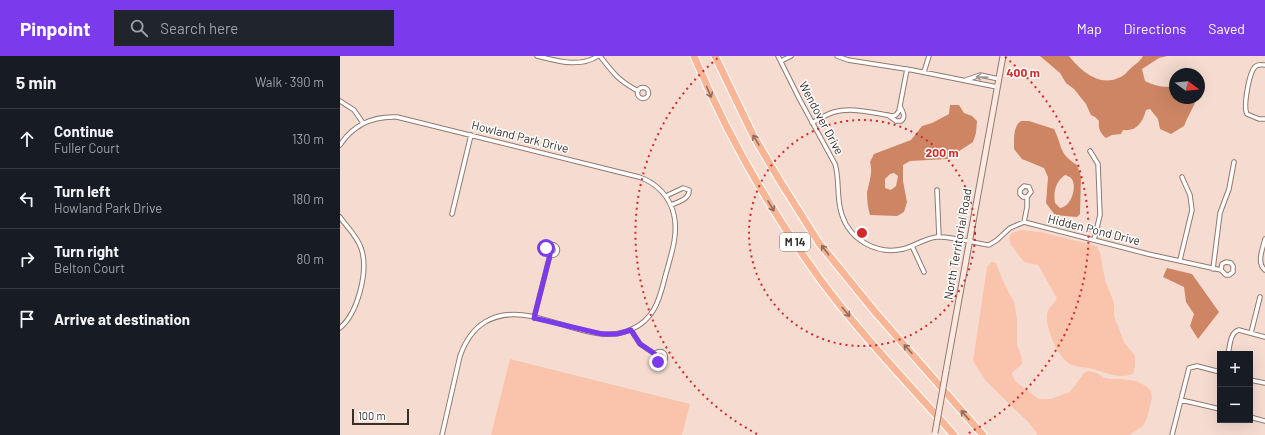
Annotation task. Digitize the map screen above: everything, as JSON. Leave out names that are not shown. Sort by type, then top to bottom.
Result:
[{"type":"highway","name":"M 14","points":[[694,56],[712,98],[745,162],[776,214],[820,280],[913,390],[954,435]]},
{"type":"highway","name":"M 14","points":[[716,56],[753,135],[783,187],[819,243],[876,313],[983,435]]},
{"type":"main road","name":"North Territorial Road","points":[[934,434],[1003,56]]},
{"type":"street","points":[[537,56],[570,63],[586,61],[599,56],[616,77],[623,83],[638,91]]},
{"type":"street","name":"Wendover Drive","points":[[778,56],[834,164],[837,174],[840,210],[850,230],[866,244],[877,248],[895,250],[912,246],[927,239],[939,237],[969,242]]},
{"type":"street","points":[[781,61],[792,56]]},
{"type":"street","points":[[837,56],[856,62],[924,72],[997,87]]},
{"type":"street","points":[[924,72],[929,56]]},
{"type":"street","points":[[1265,65],[1257,65],[1252,71],[1244,106],[1247,114],[1265,120]]},
{"type":"street","points":[[812,123],[829,114],[842,111],[862,111],[888,115],[897,114],[907,69]]},
{"type":"street","points":[[965,80],[980,75],[999,79]]},
{"type":"street","points":[[340,101],[354,110],[363,123],[350,132],[340,145]]},
{"type":"street","points":[[888,115],[896,122],[901,121],[904,115],[900,106]]},
{"type":"street","name":"Howland Park Drive","points":[[363,123],[380,117],[397,117],[639,177],[654,184],[666,196],[671,205],[675,218],[675,234],[660,298],[649,317],[640,325],[631,330],[617,334],[602,334],[519,314],[503,315],[483,324],[470,335],[460,356],[442,435]]},
{"type":"street","points":[[452,214],[472,135]]},
{"type":"street","points":[[1090,151],[1098,164],[1100,215],[1094,240]]},
{"type":"street","points":[[1213,269],[1220,213],[1229,189],[1234,162]]},
{"type":"street","points":[[1180,260],[1192,210],[1190,196],[1182,177]]},
{"type":"street","points":[[666,196],[681,188],[686,188],[688,190],[689,194],[687,197],[671,205]]},
{"type":"street","points":[[937,190],[939,237]]},
{"type":"street","points":[[969,242],[989,245],[1010,228],[1024,222],[1027,197]]},
{"type":"street","points":[[340,217],[359,243],[364,264],[363,278],[354,310],[346,323],[340,328]]},
{"type":"street","name":"Hidden Pond Drive","points":[[1024,222],[1148,254],[1221,270]]},
{"type":"street","points":[[1265,239],[1261,257],[1261,265],[1265,270]]},
{"type":"street","points":[[912,246],[924,272]]},
{"type":"street","points":[[534,318],[550,255]]},
{"type":"street","points":[[1251,333],[1260,297]]},
{"type":"street","points":[[631,330],[640,344],[655,354]]},
{"type":"street","points":[[1229,351],[1235,331],[1239,330],[1265,336]]},
{"type":"street","points":[[1172,435],[1188,370],[1191,367],[1197,366],[1217,371]]},
{"type":"street","points":[[1253,381],[1265,383]]},
{"type":"street","points":[[1181,400],[1217,409]]},
{"type":"street","points":[[1253,418],[1265,421]]},
{"type":"shaded area","points":[[1040,56],[1069,56],[1090,76],[1097,79],[1111,80],[1122,77],[1143,56],[1167,56],[1159,58],[1142,69],[1145,81],[1160,86],[1169,87],[1169,104],[1194,104],[1184,126],[1171,134],[1160,129],[1158,119],[1150,109],[1146,110],[1141,122],[1135,128],[1123,130],[1121,134],[1112,135],[1106,138],[1100,130],[1099,121],[1091,115],[1086,104],[1074,89],[1066,83],[1060,73]]},
{"type":"shaded area","points":[[950,105],[959,105],[964,113],[972,116],[977,121],[976,133],[973,142],[947,159],[910,161],[903,165],[903,181],[907,202],[904,212],[897,216],[870,215],[867,193],[871,174],[870,162],[874,154],[911,140],[922,126],[932,123],[949,114]],"holes":[[[894,173],[898,176],[896,186],[891,190],[885,188],[885,179],[890,174]]]},
{"type":"shaded area","points":[[1021,121],[1029,121],[1054,129],[1064,153],[1077,165],[1081,177],[1080,214],[1077,217],[1055,215],[1046,203],[1048,177],[1044,168],[1022,159],[1014,149],[1014,134],[1018,123]],"holes":[[[1065,175],[1071,178],[1074,186],[1070,200],[1064,207],[1060,208],[1055,203],[1054,195],[1059,180]]]},
{"type":"shaded area","points":[[1021,230],[1040,232],[1097,246],[1100,253],[1105,280],[1114,303],[1114,316],[1124,342],[1135,356],[1133,374],[1118,376],[1108,374],[1091,368],[1072,365],[1062,357],[1054,343],[1047,320],[1047,314],[1057,298],[1038,265],[1024,262],[1011,245],[1009,238],[1012,233]]},
{"type":"shaded area","points":[[992,262],[996,263],[1014,302],[1017,319],[1017,345],[1021,355],[1022,364],[1012,373],[1016,382],[1039,399],[1051,399],[1070,392],[1084,373],[1089,371],[1097,373],[1104,378],[1136,381],[1146,386],[1151,391],[1152,398],[1147,418],[1143,426],[1129,435],[1038,435],[1031,425],[986,381],[973,361],[987,267]]},
{"type":"shaded area","points":[[1167,268],[1192,274],[1219,312],[1198,339],[1190,326],[1194,314],[1186,302],[1184,287],[1163,277]]},
{"type":"shaded area","points":[[510,359],[690,404],[682,435],[491,435]]},
{"type":"route","points":[[546,248],[547,253],[550,255],[534,318],[595,333],[610,335],[631,330],[640,344],[655,354],[655,359],[658,362]]}]
